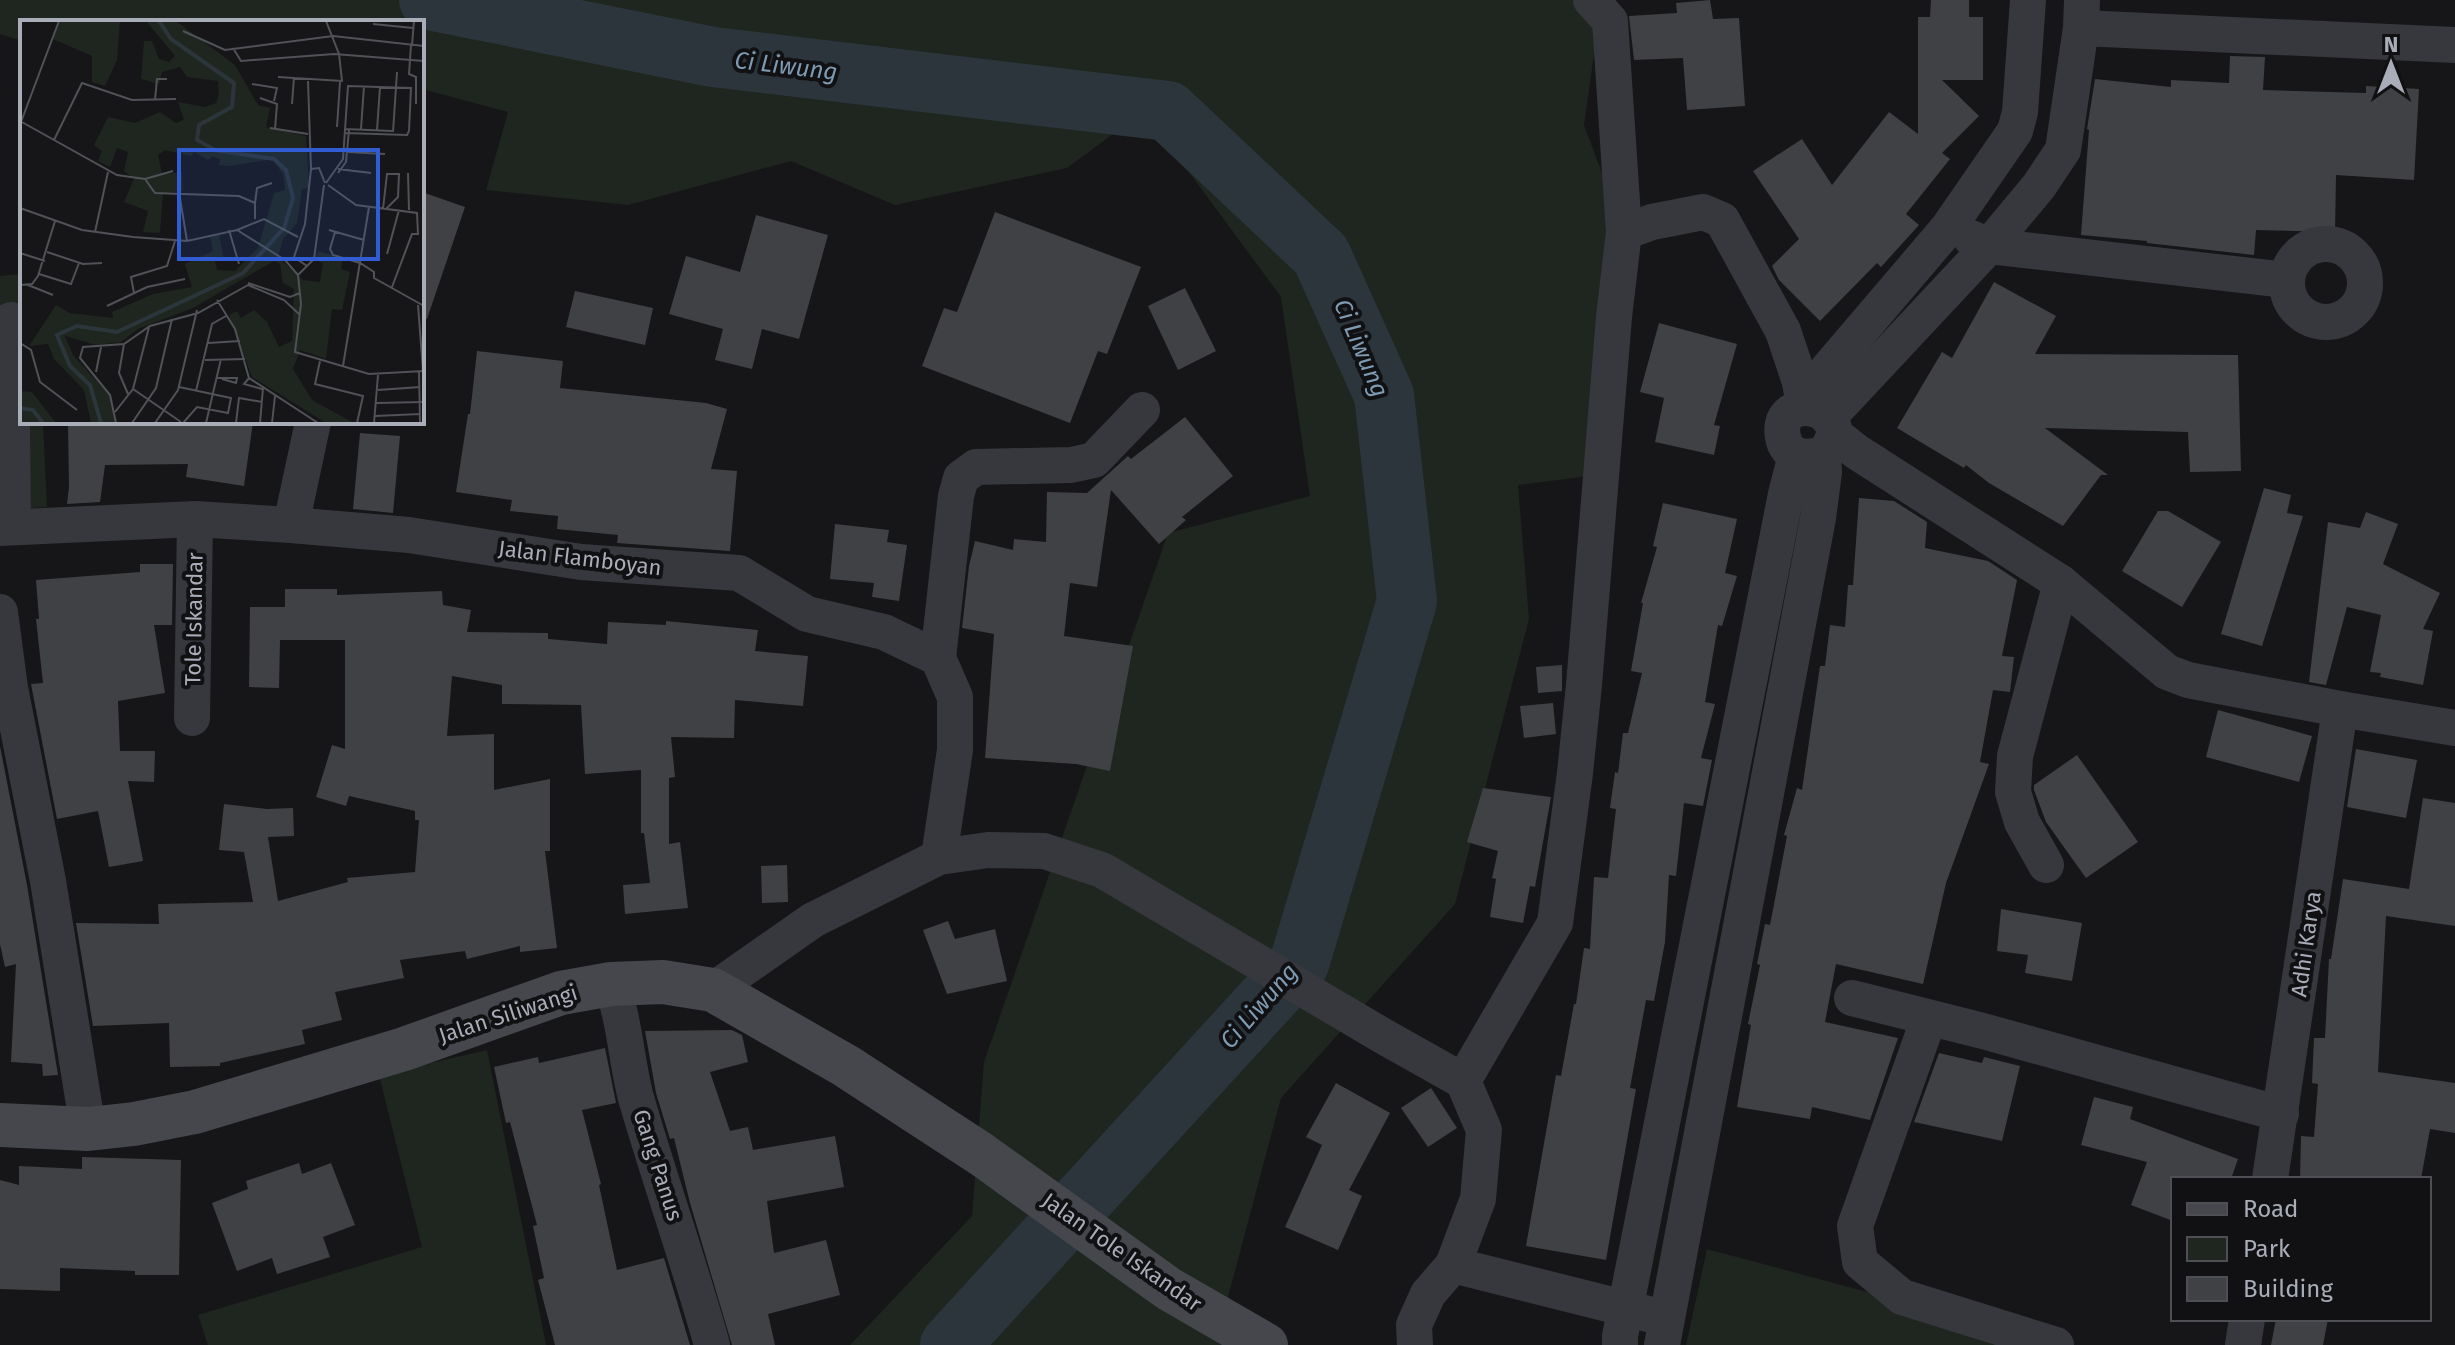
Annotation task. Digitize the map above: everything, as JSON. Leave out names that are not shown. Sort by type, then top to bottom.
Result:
[{"type":"main road","name":"Jalan Siliwangi","points":[[0,1125],[88,1129],[195,1112],[404,1049],[561,993],[611,984],[663,982],[713,990],[846,1066],[981,1154]]},
{"type":"main road","name":"Jalan Tole Iskandar","points":[[981,1154],[1169,1289],[1266,1345]]},
{"type":"street","points":[[1463,1081],[1555,923],[1575,773],[1624,232],[1610,21],[1591,0]]},
{"type":"street","points":[[1620,1345],[1786,494],[1816,429],[1827,370],[1948,228],[2015,131],[2020,112],[2028,0]]},
{"type":"street","points":[[1816,429],[1989,246],[2039,186],[2063,150],[2081,14],[2455,45]]},
{"type":"street","points":[[1453,1265],[1625,1309],[1666,1331],[1818,518],[1824,472],[1816,429],[1783,331],[1722,220],[1703,212],[1652,222],[1624,232]]},
{"type":"street","points":[[1948,228],[1989,246],[2286,280]]},
{"type":"street","points":[[6,527],[11,320]]},
{"type":"street","points":[[939,857],[955,750],[955,697],[938,658],[956,496],[961,478],[976,467],[1071,465],[1094,460],[1142,410]]},
{"type":"street","points":[[291,525],[313,424]]},
{"type":"street","points":[[1816,429],[2061,583],[2167,672],[2188,680],[2455,728]]},
{"type":"street","name":"Jalan Flamboyan","points":[[6,527],[195,519],[291,525],[409,535],[581,562],[739,573],[807,614],[884,632],[938,658]]},
{"type":"street","name":"Tole Iskandar","points":[[192,718],[195,519]]},
{"type":"street","points":[[2046,865],[2022,822],[2013,792],[2015,756],[2061,583]]},
{"type":"street","points":[[0,612],[10,688],[48,881],[88,1129]]},
{"type":"street","name":"Adhi Karya","points":[[2270,1177],[2340,709]]},
{"type":"street","points":[[713,990],[813,920],[939,857],[988,850],[1044,851],[1102,870],[1463,1081],[1484,1130],[1478,1199],[1453,1265],[1428,1294],[1414,1325],[1415,1345]]},
{"type":"street","name":"Gang Panus","points":[[611,984],[618,1002],[635,1095],[691,1268],[712,1345]]},
{"type":"street","points":[[1852,998],[2281,1114]]},
{"type":"street","points":[[1929,1018],[1855,1226],[1860,1262],[1902,1297],[2056,1345]]},
{"type":"street","points":[[2243,1345],[2247,1321]]},
{"type":"green space","points":[[0,0],[1579,0],[1599,19],[1584,125],[1609,192],[1605,474],[1518,485],[1529,619],[1455,904],[1281,1098],[1220,1327],[1250,1345],[850,1345],[972,1216],[984,1062],[1168,533],[1310,496],[1281,297],[1144,111],[1067,168],[895,205],[791,161],[628,205],[486,190],[508,112],[424,90],[424,20],[20,20],[20,40],[0,34]]},
{"type":"green space","points":[[20,274],[20,424],[43,424],[47,507],[0,510],[0,276]]},
{"type":"green space","points":[[487,1050],[546,1345],[208,1345],[198,1315],[422,1247],[379,1075]]},
{"type":"green space","points":[[1707,1249],[2020,1333],[2018,1345],[1686,1345]]},
{"type":"building","points":[[1710,0],[1713,19],[1739,18],[1745,106],[1687,110],[1683,58],[1634,60],[1629,16],[1677,13],[1676,3]]},
{"type":"building","points":[[1931,0],[1969,0],[1969,17],[1983,17],[1983,80],[1942,80],[1979,116],[1942,153],[1950,159],[1906,214],[1919,225],[1881,267],[1877,263],[1820,321],[1779,280],[1772,266],[1799,239],[1753,171],[1802,139],[1832,185],[1889,112],[1918,134],[1918,17],[1930,17]]},
{"type":"building","points":[[2230,56],[2265,57],[2263,90],[2366,93],[2366,86],[2419,89],[2414,180],[2336,175],[2335,232],[2256,230],[2254,255],[2081,235],[2087,129],[2095,79],[2171,87],[2171,80],[2229,83]]},
{"type":"building","points":[[424,193],[465,207],[427,319],[424,318]]},
{"type":"building","points":[[995,212],[1141,267],[1107,354],[1098,351],[1070,423],[922,366],[944,308],[957,312]]},
{"type":"building","points":[[756,215],[828,235],[799,339],[762,329],[752,369],[715,360],[723,329],[669,314],[686,256],[740,272]]},
{"type":"building","points":[[1994,282],[2056,316],[2035,354],[2238,355],[2241,471],[2190,472],[2188,432],[2045,428],[2108,475],[2101,475],[2063,526],[1989,483],[1966,465],[1964,468],[1897,428],[1942,352],[1952,358]]},
{"type":"building","points":[[1185,288],[1216,351],[1178,370],[1148,306]]},
{"type":"building","points":[[575,291],[653,308],[645,345],[566,327]]},
{"type":"building","points":[[1659,323],[1737,344],[1714,425],[1720,426],[1714,455],[1655,442],[1664,398],[1640,392]]},
{"type":"building","points":[[477,351],[563,361],[560,388],[706,403],[727,409],[711,469],[737,471],[730,551],[617,543],[618,535],[557,529],[558,516],[510,511],[512,500],[456,492]]},
{"type":"building","points":[[1185,417],[1233,476],[1182,517],[1186,520],[1159,544],[1111,490],[1097,587],[1070,583],[1064,636],[1133,646],[1110,771],[1076,764],[985,758],[994,634],[962,628],[975,541],[1013,550],[1014,539],[1046,542],[1047,492],[1087,493],[1128,456],[1131,459]]},
{"type":"building","points":[[68,424],[253,424],[244,486],[186,477],[188,464],[105,465],[100,502],[67,504]]},
{"type":"building","points":[[360,433],[400,436],[393,513],[353,509]]},
{"type":"building","points":[[2264,488],[2291,495],[2287,513],[2303,516],[2262,646],[2221,634]]},
{"type":"building","points":[[1859,498],[1894,501],[1927,522],[1925,548],[1988,561],[2017,580],[2002,656],[2014,657],[2010,692],[1993,690],[1980,762],[1989,764],[1946,883],[1923,984],[1836,964],[1825,1022],[1898,1038],[1870,1120],[1812,1107],[1810,1119],[1737,1107],[1751,1025],[1748,1024],[1760,965],[1757,964],[1765,924],[1770,925],[1787,836],[1784,835],[1797,788],[1802,790],[1820,666],[1825,666],[1830,625],[1845,627],[1848,585],[1853,585]]},
{"type":"building","points":[[1663,503],[1737,519],[1725,573],[1737,576],[1722,626],[1718,625],[1705,702],[1715,704],[1701,758],[1712,760],[1703,806],[1684,803],[1676,876],[1669,875],[1665,942],[1654,1001],[1646,1000],[1630,1088],[1636,1089],[1606,1260],[1526,1246],[1556,1075],[1561,1076],[1584,948],[1590,949],[1594,877],[1608,878],[1616,809],[1610,808],[1615,772],[1618,773],[1623,733],[1628,733],[1642,673],[1631,671],[1641,603],[1657,547],[1653,546]]},
{"type":"building","points":[[2158,511],[2168,511],[2221,542],[2182,607],[2122,571]]},
{"type":"building","points":[[2366,512],[2398,524],[2383,564],[2440,593],[2423,629],[2433,631],[2423,685],[2380,677],[2381,673],[2370,672],[2381,615],[2347,607],[2326,685],[2309,682],[2328,522],[2360,528]]},
{"type":"building","points":[[835,524],[889,530],[887,542],[907,545],[899,601],[872,597],[874,583],[830,579]]},
{"type":"building","points":[[140,564],[173,564],[172,625],[154,625],[165,693],[118,701],[120,751],[155,751],[154,782],[128,781],[143,861],[109,867],[98,811],[57,819],[31,684],[43,683],[36,619],[39,619],[36,580],[140,572]]},
{"type":"building","points":[[285,589],[337,589],[337,595],[442,591],[443,605],[471,610],[467,632],[548,633],[548,639],[607,644],[608,622],[666,625],[666,621],[758,630],[755,651],[808,656],[803,706],[735,700],[734,738],[671,737],[675,777],[669,778],[669,844],[680,842],[688,908],[625,914],[623,885],[650,883],[644,833],[641,833],[641,770],[585,774],[581,705],[502,704],[502,685],[452,676],[447,736],[494,734],[494,790],[550,779],[550,851],[545,851],[557,948],[520,952],[520,946],[467,959],[465,951],[400,960],[404,978],[335,992],[342,1020],[302,1030],[305,1044],[220,1063],[220,1066],[170,1067],[169,1023],[93,1026],[76,923],[159,924],[158,904],[253,902],[244,852],[219,850],[224,804],[267,809],[293,808],[294,836],[268,837],[278,901],[348,882],[347,878],[415,872],[419,820],[415,820],[415,811],[349,796],[346,806],[316,797],[332,745],[345,749],[345,640],[280,640],[279,688],[249,687],[250,607],[285,607]]},
{"type":"building","points":[[1562,665],[1562,691],[1538,693],[1536,667]]},
{"type":"building","points":[[1553,703],[1556,734],[1524,738],[1520,706]]},
{"type":"building","points":[[2218,710],[2312,736],[2299,782],[2206,757]]},
{"type":"building","points":[[0,746],[27,885],[58,1075],[43,1076],[42,1064],[11,1062],[16,964],[5,967],[0,944]]},
{"type":"building","points":[[2356,749],[2417,760],[2406,818],[2347,807]]},
{"type":"building","points":[[2077,755],[2138,842],[2086,878],[2046,822],[2034,790],[2034,785]]},
{"type":"building","points":[[1483,788],[1551,797],[1535,887],[1530,886],[1523,923],[1490,917],[1496,879],[1492,878],[1498,851],[1467,842]]},
{"type":"building","points":[[2423,798],[2455,803],[2455,926],[2386,916],[2378,1072],[2455,1083],[2455,1133],[2430,1129],[2421,1177],[2300,1177],[2301,1136],[2314,1137],[2318,1084],[2312,1083],[2314,1038],[2325,1038],[2329,959],[2343,879],[2409,889]]},
{"type":"building","points":[[787,865],[788,902],[762,903],[761,866]]},
{"type":"building","points":[[2001,909],[2082,923],[2072,981],[2025,973],[2028,955],[1997,951]]},
{"type":"building","points":[[948,921],[955,939],[995,929],[1007,981],[947,994],[923,930]]},
{"type":"building","points":[[732,1030],[742,1035],[748,1062],[710,1072],[730,1131],[748,1127],[753,1150],[835,1136],[844,1187],[767,1201],[774,1253],[826,1240],[840,1295],[768,1314],[775,1345],[732,1345],[674,1138],[670,1139],[656,1093],[645,1031]]},
{"type":"building","points":[[605,1048],[616,1103],[582,1110],[601,1184],[617,1270],[664,1258],[690,1345],[555,1345],[538,1280],[544,1278],[533,1226],[537,1225],[510,1122],[506,1123],[494,1067],[538,1057],[539,1063]]},
{"type":"building","points":[[1939,1053],[1982,1063],[1984,1057],[2020,1066],[2002,1141],[1914,1122]]},
{"type":"building","points":[[1336,1083],[1390,1113],[1349,1190],[1362,1196],[1338,1250],[1285,1227],[1322,1145],[1306,1137]]},
{"type":"building","points":[[1431,1088],[1457,1128],[1428,1147],[1401,1108]]},
{"type":"building","points":[[2094,1097],[2133,1107],[2130,1119],[2238,1159],[2232,1177],[2171,1177],[2171,1220],[2131,1205],[2147,1162],[2081,1145]]},
{"type":"building","points":[[82,1157],[181,1160],[179,1275],[135,1275],[135,1271],[60,1268],[60,1291],[0,1289],[0,1180],[19,1185],[19,1166],[82,1169]]},
{"type":"building","points":[[299,1163],[302,1174],[331,1163],[355,1225],[323,1237],[330,1257],[277,1274],[272,1258],[237,1271],[212,1203],[248,1189],[246,1181]]},
{"type":"building","points":[[2276,1321],[2328,1321],[2323,1345],[2271,1345]]},
{"type":"waterway","name":"Ci Liwung","points":[[429,0],[713,57],[1168,111],[1321,255],[1384,395],[1407,601],[1299,964],[950,1345]]}]
